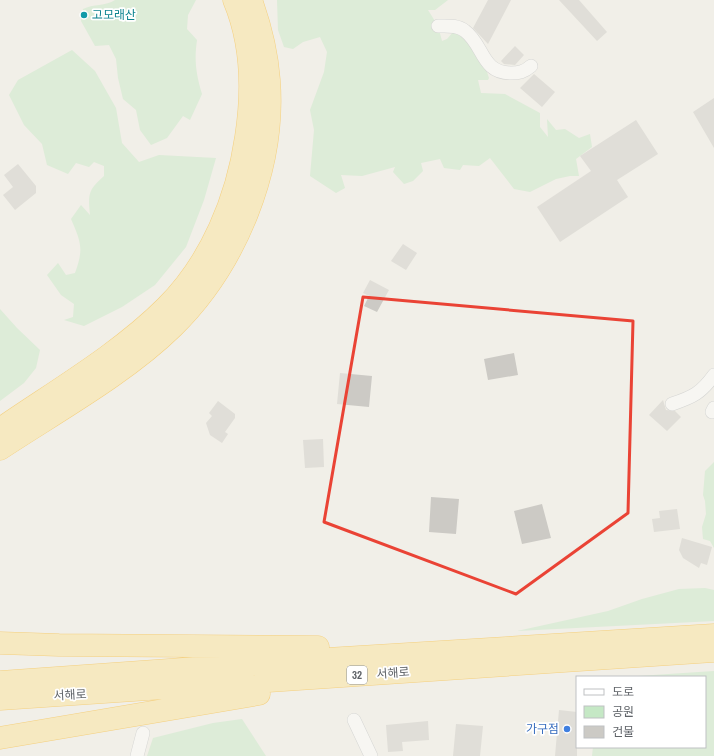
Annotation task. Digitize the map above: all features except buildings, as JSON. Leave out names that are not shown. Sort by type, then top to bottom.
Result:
[{"type":"highway","points":[[0,429],[139,332],[167,307],[181,290],[205,255],[221,226],[234,191],[244,150],[247,130],[250,101],[249,69],[238,2]]},
{"type":"highway","points":[[0,449],[108,378],[159,340],[174,326],[205,289],[231,248],[240,231],[262,161],[268,119],[269,86],[266,57],[238,2]]},
{"type":"highway","name":"서해로","points":[[0,682],[714,635]]},
{"type":"highway","points":[[0,642],[59,645],[501,648]]},
{"type":"highway","name":"서해로","points":[[0,699],[714,651]]},
{"type":"highway","points":[[0,738],[287,689],[438,670]]},
{"type":"highway","points":[[0,705],[96,693]]},
{"type":"street","points":[[438,26],[460,28],[467,32],[492,68],[499,72],[518,73],[531,66]]},
{"type":"street","points":[[672,404],[691,398],[703,390],[714,374]]},
{"type":"street","points":[[354,720],[371,756]]},
{"type":"street","points":[[137,756],[143,733]]},
{"type":"highlighted area","points":[[363,297],[633,321],[628,513],[516,594],[324,522]]},
{"type":"green space","points":[[115,0],[196,0],[188,15],[187,29],[197,40],[196,67],[202,94],[190,120],[183,116],[167,138],[151,145],[140,130],[136,110],[123,99],[118,78],[116,59],[109,45],[95,46],[81,21],[83,9]]},
{"type":"green space","points":[[277,0],[448,0],[435,10],[428,10],[438,26],[442,41],[447,39],[454,31],[459,31],[485,66],[489,78],[488,80],[478,80],[481,93],[505,94],[540,113],[540,127],[548,137],[547,119],[556,130],[565,129],[579,138],[590,134],[592,147],[576,159],[579,176],[556,179],[530,192],[514,189],[490,158],[479,166],[463,165],[460,170],[444,168],[440,159],[421,163],[423,171],[413,181],[404,184],[393,172],[395,167],[362,176],[341,175],[345,188],[336,193],[310,176],[314,130],[310,110],[324,72],[327,52],[320,37],[303,42],[293,49],[284,47],[278,30]]},
{"type":"green space","points":[[72,50],[95,71],[116,108],[122,143],[139,162],[159,155],[216,158],[204,200],[186,247],[155,285],[122,307],[84,326],[64,320],[73,317],[74,304],[61,295],[47,275],[58,263],[66,275],[75,273],[80,258],[80,246],[71,219],[81,205],[90,215],[90,193],[95,185],[104,176],[104,166],[94,162],[89,167],[76,163],[68,174],[47,165],[42,144],[24,125],[9,95],[18,80]]},
{"type":"green space","points":[[0,309],[40,350],[36,368],[24,383],[0,401]]},
{"type":"green space","points":[[714,462],[714,548],[710,541],[703,539],[702,527],[706,514],[703,495],[705,471]]},
{"type":"green space","points":[[705,588],[714,590],[714,621],[517,631],[608,611],[642,599],[679,589]]},
{"type":"green space","points":[[714,671],[714,756],[592,756],[593,748],[706,748],[706,676],[638,676]]},
{"type":"green space","points":[[242,719],[266,756],[147,756],[153,738],[213,723]]},
{"type":"place","name":"고모래산","points":[[84,15]]},
{"type":"place","name":"가구점","points":[[567,729]]}]
